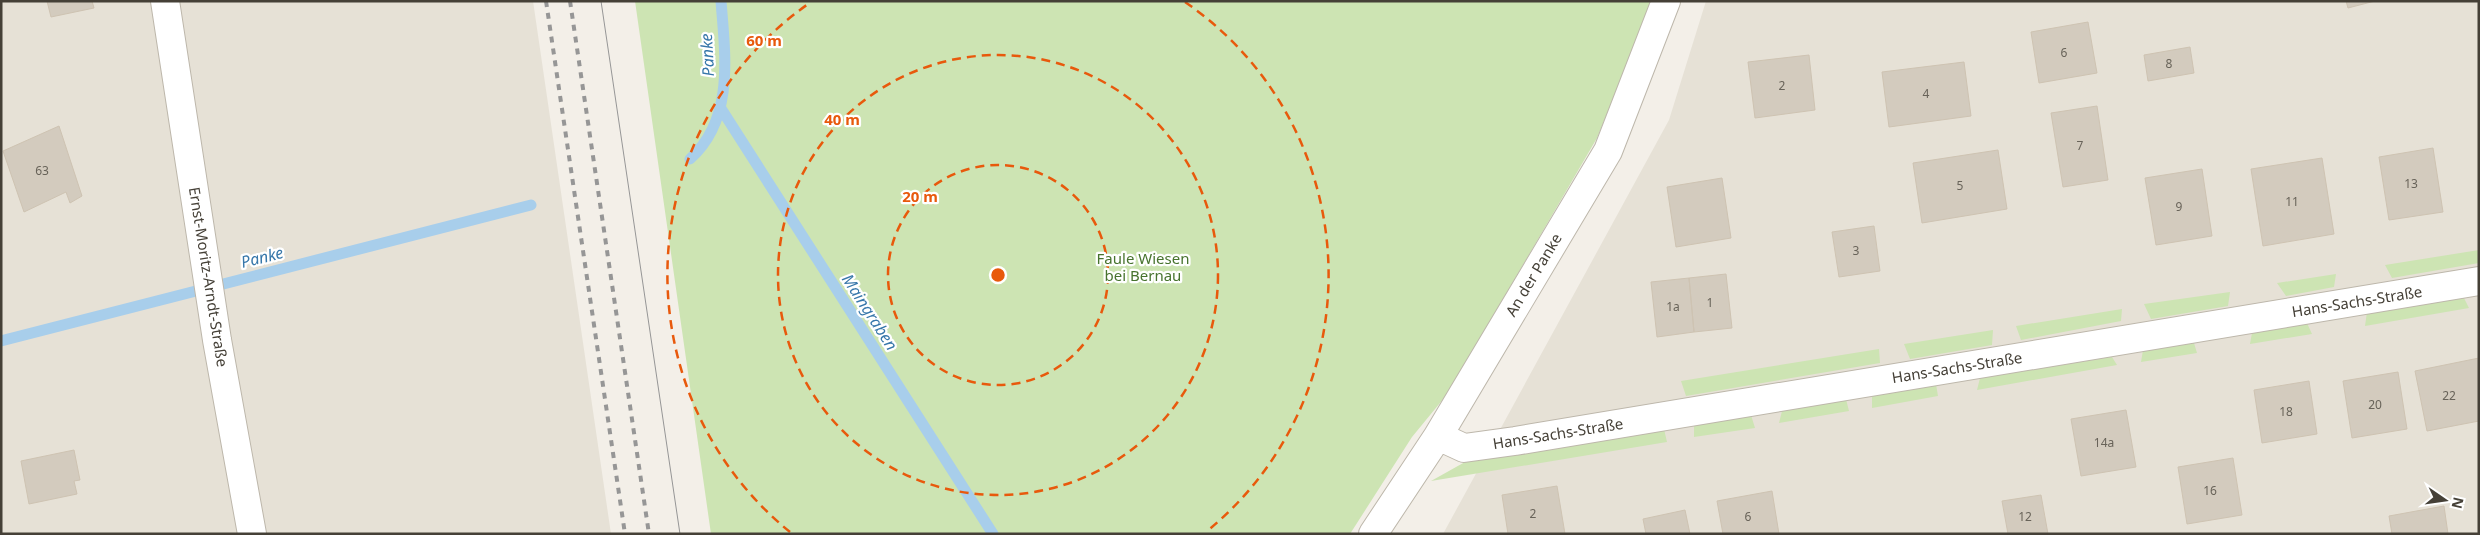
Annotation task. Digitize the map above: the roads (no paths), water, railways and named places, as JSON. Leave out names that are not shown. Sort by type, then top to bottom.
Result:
[{"type":"street","name":"An der Panke","points":[[1374,534],[1438,436],[1608,151],[1666,1]]},
{"type":"street","name":"Ernst-Moritz-Arndt-Straße","points":[[167,10],[216,340],[252,534]]},
{"type":"street","name":"Hans-Sachs-Straße","points":[[1438,436],[1464,448],[1515,441],[2479,281]]},
{"type":"waterway","name":"Panke","points":[[690,159],[704,143],[714,125],[721,105],[725,64],[721,1]]},
{"type":"waterway","name":"Maingraben","points":[[720,107],[993,534]]},
{"type":"waterway","name":"Panke","points":[[1,341],[531,205]]},
{"type":"tram line","points":[[601,1],[680,534]]},
{"type":"railway","points":[[546,1],[625,534]]},
{"type":"railway","points":[[570,1],[649,534]]},
{"type":"park label","name":"Faule Wiesen bei Bernau","points":[[1143,268]]}]
